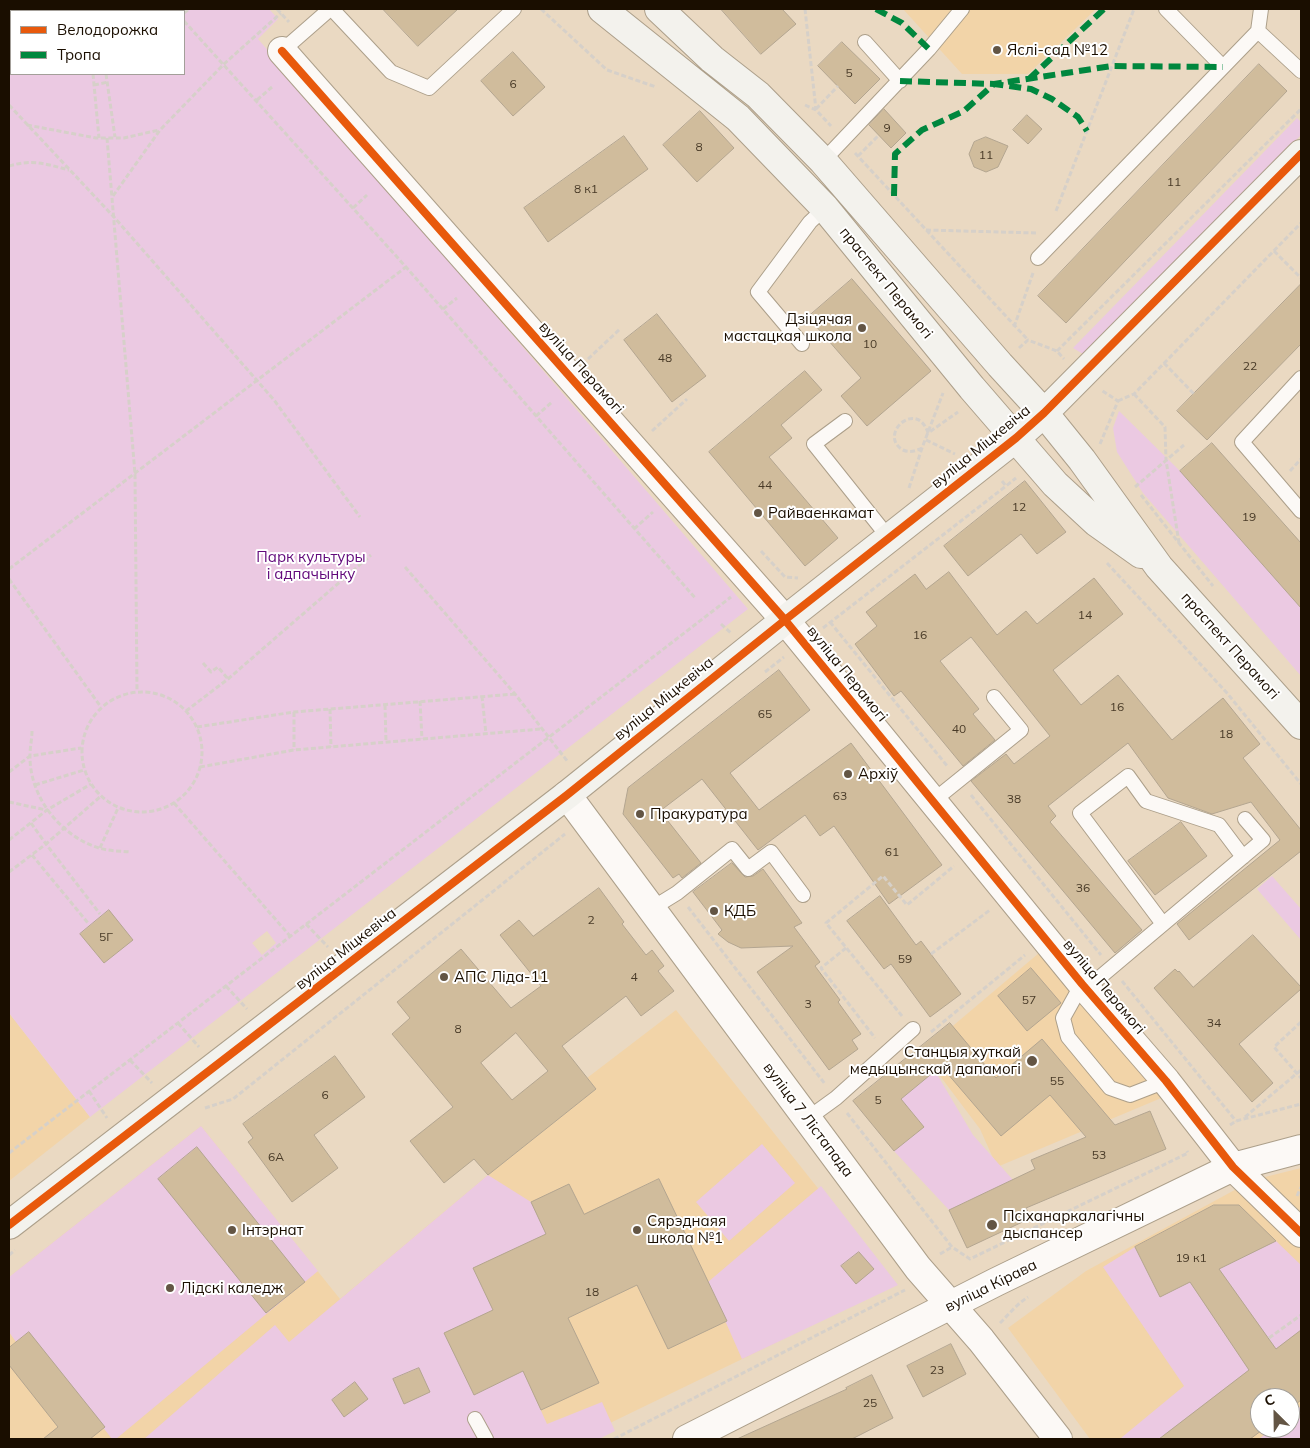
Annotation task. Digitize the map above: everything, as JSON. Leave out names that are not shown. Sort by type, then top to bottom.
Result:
[{"type":"main road","name":"праспект Перамогі","points":[[602,9],[738,118],[825,208],[1055,484],[1096,522],[1158,567]]},
{"type":"main road","name":"праспект Перамогі","points":[[659,9],[712,59],[758,96],[823,161],[1000,366],[1044,413],[1082,460],[1158,567],[1301,725]]},
{"type":"main road","name":"вуліца Міцкевіча","points":[[13,1237],[573,804],[785,620],[1016,438],[1044,413],[1301,154]]},
{"type":"street","name":"вуліца Перамогі","points":[[282,51],[785,620],[1084,987],[1166,1081],[1233,1168],[1301,1233]]},
{"type":"street","name":"вуліца 7 Лістапада","points":[[573,804],[918,1268],[981,1340],[1058,1439]]},
{"type":"street","name":"вуліца Кірава","points":[[687,1439],[950,1305],[1233,1168],[1301,1149]]},
{"type":"lane","points":[[282,51],[331,9],[391,72],[429,88],[514,9]]},
{"type":"lane","points":[[823,161],[900,82],[930,49],[962,9]]},
{"type":"lane","points":[[1166,9],[1223,67]]},
{"type":"lane","points":[[1038,258],[1258,31],[1261,9]]},
{"type":"lane","points":[[1258,31],[1301,71]]},
{"type":"lane","points":[[865,42],[900,82]]},
{"type":"lane","points":[[802,344],[758,292],[810,222],[825,208]]},
{"type":"lane","points":[[1301,378],[1242,442],[1301,511]]},
{"type":"lane","points":[[845,421],[814,444],[888,538]]},
{"type":"lane","points":[[933,801],[1021,730],[994,698]]},
{"type":"lane","points":[[1163,924],[1080,813],[1128,776],[1146,802],[1219,825],[1243,857]]},
{"type":"lane","points":[[1166,1081],[1130,1095],[1110,1088],[1068,1037],[1064,1018],[1084,987],[1111,968],[1263,840],[1246,819]]},
{"type":"lane","points":[[651,909],[677,892],[732,848],[748,869],[771,852],[803,895]]},
{"type":"lane","points":[[807,1119],[836,1098],[913,1029]]},
{"type":"lane","points":[[475,1419],[486,1439]]},
{"type":"path","points":[[112,197],[160,130],[224,64],[281,13],[277,9]]},
{"type":"path","points":[[541,9],[607,70],[659,87]]},
{"type":"path","points":[[805,9],[816,110],[838,86]]},
{"type":"path","points":[[1055,215],[1134,9]]},
{"type":"path","points":[[185,22],[406,267],[696,600]]},
{"type":"path","points":[[92,75],[99,138]]},
{"type":"path","points":[[106,75],[115,137]]},
{"type":"path","points":[[94,85],[108,82]]},
{"type":"path","points":[[257,100],[272,87]]},
{"type":"path","points":[[9,105],[114,216],[274,400],[360,517]]},
{"type":"path","points":[[1300,110],[1301,115]]},
{"type":"path","points":[[1057,352],[1300,110]]},
{"type":"path","points":[[26,125],[99,138],[124,138],[160,130]]},
{"type":"path","points":[[858,156],[879,135]]},
{"type":"path","points":[[107,138],[135,474],[137,691]]},
{"type":"path","points":[[9,166],[23,162],[39,162],[70,170]]},
{"type":"path","points":[[353,208],[366,195]]},
{"type":"path","points":[[1118,402],[1134,394],[1301,223]]},
{"type":"path","points":[[925,230],[1048,234],[1014,327]]},
{"type":"path","points":[[1274,251],[1301,278]]},
{"type":"path","points":[[9,569],[406,267]]},
{"type":"path","points":[[443,309],[457,298]]},
{"type":"path","points":[[570,376],[620,329]]},
{"type":"path","points":[[1164,363],[1194,394]]},
{"type":"path","points":[[908,492],[944,390]]},
{"type":"path","points":[[1134,394],[1165,427],[1166,460],[1179,544]]},
{"type":"path","points":[[633,448],[687,399]]},
{"type":"path","points":[[536,416],[552,402]]},
{"type":"path","points":[[928,432],[960,411]]},
{"type":"path","points":[[922,448],[913,452],[903,450],[896,442],[897,427],[904,420],[914,419],[923,424],[928,432]]},
{"type":"path","points":[[926,440],[960,456]]},
{"type":"path","points":[[1100,443],[1106,450]]},
{"type":"path","points":[[1135,487],[1184,445]]},
{"type":"path","points":[[1129,480],[1216,589]]},
{"type":"path","points":[[764,672],[1006,486]]},
{"type":"path","points":[[634,528],[653,512]]},
{"type":"path","points":[[186,711],[228,679],[371,555]]},
{"type":"path","points":[[1103,558],[1227,693],[1301,784]]},
{"type":"path","points":[[772,563],[785,577],[801,578],[815,596],[830,622],[1236,1121]]},
{"type":"path","points":[[200,767],[294,750],[542,729],[515,694],[405,567]]},
{"type":"path","points":[[9,579],[101,707]]},
{"type":"path","points":[[9,1154],[708,613]]},
{"type":"path","points":[[203,663],[211,672],[218,667],[228,679]]},
{"type":"path","points":[[137,691],[155,692],[172,699],[186,711],[197,727],[202,747],[200,767],[195,781],[174,803],[161,809],[132,812],[118,807],[101,796],[91,784],[84,770],[81,748],[88,726],[101,707],[117,696],[137,691]]},
{"type":"path","points":[[197,727],[294,712],[515,694]]},
{"type":"path","points":[[482,696],[486,734]]},
{"type":"path","points":[[420,702],[422,739]]},
{"type":"path","points":[[385,704],[386,742]]},
{"type":"path","points":[[330,709],[331,747]]},
{"type":"path","points":[[294,712],[294,750]]},
{"type":"path","points":[[32,732],[30,756],[35,785],[47,810],[64,829],[81,840],[100,848],[130,852]]},
{"type":"path","points":[[9,772],[30,756],[81,748]]},
{"type":"path","points":[[35,785],[84,770]]},
{"type":"path","points":[[9,840],[47,810],[91,784]]},
{"type":"path","points":[[9,872],[46,844],[101,796]]},
{"type":"path","points":[[9,802],[47,810]]},
{"type":"path","points":[[174,803],[290,936]]},
{"type":"path","points":[[198,1110],[233,1100],[570,830],[573,804]]},
{"type":"path","points":[[100,848],[118,807]]},
{"type":"path","points":[[31,823],[100,914]]},
{"type":"path","points":[[32,855],[88,923]]},
{"type":"path","points":[[954,866],[907,905],[883,876],[826,923],[922,1040],[1028,953]]},
{"type":"path","points":[[677,892],[952,1247],[970,1259],[1188,1153]]},
{"type":"path","points":[[930,954],[991,910]]},
{"type":"path","points":[[846,948],[821,968],[886,1052]]},
{"type":"path","points":[[226,986],[250,1012]]},
{"type":"path","points":[[178,1023],[203,1052]]},
{"type":"path","points":[[1300,1025],[1274,1047],[1301,1078]]},
{"type":"path","points":[[130,1060],[153,1084]]},
{"type":"path","points":[[1243,1120],[1301,1070]]},
{"type":"path","points":[[89,1091],[108,1118]]},
{"type":"path","points":[[9,1254],[13,1237]]},
{"type":"path","points":[[614,1439],[908,1289],[918,1268],[952,1247]]},
{"type":"path","points":[[1269,1338],[1301,1315]]},
{"type":"shaded area","name":"Яслі-сад №12","points":[[903,9],[1096,9],[1028,74],[962,74]]},
{"type":"shaded area","name":"Станцыя хуткай медыцынскай дапамогі","points":[[1039,953],[1166,1096],[997,1167],[980,1129],[922,1052]]},
{"type":"shaded area","name":"Сярэднаяя школа №1","points":[[676,1010],[895,1285],[577,1439],[9,1439],[9,1277],[201,1126],[340,1299],[488,1175],[596,1089],[587,1078]]},
{"type":"shaded area","points":[[9,1013],[90,1117],[9,1181]]},
{"type":"shaded area","points":[[1301,1168],[1301,1439],[1090,1439],[1008,1328],[1086,1271],[1253,1180]]},
{"type":"green space","name":"Парк культуры і адпачынку","points":[[269,9],[278,19],[258,39],[748,609],[90,1117],[9,1013],[9,11],[10,75],[185,75],[185,10],[10,10]],"holes":[[[108,911],[133,940],[104,963],[80,934]],[[267,931],[276,943],[262,955],[252,943]]]},
{"type":"green space","points":[[1297,118],[1301,122],[1301,135],[1083,354],[1073,348]]},
{"type":"green space","points":[[1119,411],[1180,471],[1301,608],[1301,676],[1143,493],[1117,452],[1113,428]]},
{"type":"green space","points":[[1272,876],[1301,909],[1301,940],[1257,889]]},
{"type":"green space","points":[[935,1071],[973,1135],[1013,1180],[949,1210],[894,1151],[924,1127],[901,1099]]},
{"type":"green space","name":"Лідскі каледж","points":[[201,1126],[318,1271],[116,1439],[112,1439],[29,1332],[16,1342],[9,1332],[9,1277]]},
{"type":"green space","points":[[762,1144],[795,1183],[729,1241],[696,1202]]},
{"type":"green space","points":[[488,1175],[531,1202],[546,1234],[473,1268],[493,1310],[444,1333],[474,1394],[523,1371],[547,1424],[602,1402],[615,1431],[599,1439],[144,1439],[275,1325],[289,1342]]},
{"type":"green space","points":[[821,1186],[898,1285],[742,1359],[708,1282]]},
{"type":"green space","points":[[1276,1241],[1301,1265],[1301,1330],[1276,1349],[1219,1269]]},
{"type":"green space","points":[[1135,1247],[1160,1297],[1190,1282],[1249,1370],[1159,1439],[1121,1438],[1184,1386],[1103,1267]]},
{"type":"green space","points":[[1300,1407],[1301,1439],[1259,1439],[1300,1438]]},
{"type":"building","points":[[383,9],[458,9],[418,46]]},
{"type":"building","points":[[721,9],[782,9],[796,24],[761,54]]},
{"type":"building","points":[[842,42],[880,79],[855,104],[818,66]]},
{"type":"building","points":[[513,52],[545,87],[513,116],[481,81]]},
{"type":"building","points":[[1259,64],[1287,91],[1066,323],[1038,296]]},
{"type":"building","points":[[884,109],[906,133],[891,148],[869,125]]},
{"type":"building","points":[[700,111],[734,148],[697,182],[663,145]]},
{"type":"building","points":[[1027,115],[1042,129],[1028,144],[1013,130]]},
{"type":"building","points":[[624,136],[648,169],[548,242],[524,208]]},
{"type":"building","points":[[986,137],[1008,146],[998,167],[986,172],[974,167],[969,154],[974,142]]},
{"type":"building","points":[[852,279],[931,371],[867,426],[841,396],[861,378],[808,317]]},
{"type":"building","points":[[1301,284],[1301,344],[1207,440],[1177,411]]},
{"type":"building","points":[[657,314],[706,376],[672,402],[624,340]]},
{"type":"building","points":[[805,371],[822,390],[781,425],[792,438],[769,457],[838,538],[805,566],[709,452]]},
{"type":"building","points":[[1212,443],[1301,543],[1301,608],[1180,471]]},
{"type":"building","points":[[1025,481],[1066,532],[1037,554],[1021,534],[968,576],[944,546]]},
{"type":"building","points":[[949,572],[997,635],[1026,611],[1037,624],[1094,578],[1123,614],[1053,670],[1081,705],[1118,675],[1172,740],[1223,698],[1260,744],[1243,758],[1301,830],[1301,851],[1189,940],[1177,924],[1280,840],[1251,802],[1212,814],[1168,798],[1128,743],[1048,806],[1056,816],[1050,822],[1142,930],[1115,953],[971,781],[1006,754],[1014,764],[1050,736],[971,637],[940,661],[979,709],[973,714],[995,740],[963,766],[901,691],[894,696],[855,644],[877,626],[866,612],[915,574],[926,589]]},
{"type":"building","points":[[779,670],[810,710],[730,773],[759,810],[851,743],[942,865],[889,904],[834,826],[820,836],[805,815],[758,850],[702,779],[660,811],[701,863],[682,878],[679,874],[673,878],[623,814],[628,788]]},
{"type":"building","points":[[1181,822],[1207,856],[1155,895],[1128,861]]},
{"type":"building","points":[[732,863],[745,877],[753,876],[763,869],[802,923],[794,927],[820,962],[815,966],[840,1000],[838,1002],[861,1034],[852,1040],[858,1049],[829,1070],[757,972],[793,946],[741,948],[728,942],[718,934],[722,930],[693,892]]},
{"type":"building","points":[[599,888],[624,922],[622,924],[646,955],[652,950],[664,966],[658,971],[674,991],[641,1016],[626,996],[562,1046],[596,1089],[488,1175],[474,1159],[444,1183],[410,1141],[453,1107],[392,1034],[410,1018],[397,1002],[461,949],[511,1008],[541,986],[500,935],[519,920],[533,936]],"holes":[[[516,1033],[548,1071],[512,1100],[481,1063]]]},
{"type":"building","points":[[880,896],[916,945],[921,941],[961,994],[930,1017],[891,964],[884,969],[847,921]]},
{"type":"building","points":[[109,910],[133,940],[104,963],[80,934]]},
{"type":"building","points":[[1253,935],[1301,989],[1239,1044],[1273,1083],[1252,1102],[1154,988],[1175,969],[1193,987]]},
{"type":"building","points":[[1031,968],[1061,1003],[1027,1031],[998,996]]},
{"type":"building","points":[[950,1023],[996,1078],[1042,1039],[1115,1125],[1150,1111],[1166,1149],[1026,1208],[1031,1218],[967,1248],[949,1210],[1035,1169],[1031,1160],[1086,1137],[1050,1095],[1001,1136],[941,1066],[901,1099],[924,1127],[894,1151],[853,1101]]},
{"type":"building","points":[[335,1056],[365,1097],[314,1135],[338,1168],[292,1202],[248,1142],[253,1138],[243,1124]]},
{"type":"building","name":"Інтэрнат","points":[[197,1147],[305,1282],[266,1313],[158,1179]]},
{"type":"building","points":[[659,1179],[727,1321],[668,1349],[637,1285],[568,1318],[599,1383],[541,1410],[523,1371],[474,1395],[444,1333],[493,1310],[473,1268],[546,1234],[531,1202],[569,1184],[584,1214]]},
{"type":"building","points":[[1214,1205],[1239,1205],[1276,1241],[1219,1269],[1276,1349],[1301,1330],[1301,1400],[1300,1388],[1250,1388],[1250,1439],[1159,1439],[1249,1370],[1190,1282],[1160,1297],[1135,1247]]},
{"type":"building","points":[[859,1252],[874,1269],[856,1284],[841,1266]]},
{"type":"building","points":[[29,1332],[105,1427],[90,1439],[43,1439],[58,1427],[9,1365],[9,1348]]},
{"type":"building","points":[[951,1344],[966,1374],[923,1397],[907,1366]]},
{"type":"building","points":[[419,1368],[430,1392],[404,1404],[393,1379]]},
{"type":"building","points":[[872,1375],[893,1418],[852,1439],[737,1439],[847,1389]]},
{"type":"building","points":[[355,1382],[368,1399],[344,1417],[332,1400]]},
{"type":"marked path","points":[[876,9],[902,23],[929,49]]},
{"type":"marked path","points":[[1029,79],[1104,9]]},
{"type":"marked path","points":[[900,81],[994,84],[1112,66],[1223,67]]},
{"type":"marked path","points":[[894,196],[895,154],[922,130],[964,111],[994,84],[1031,89],[1052,99],[1078,117],[1087,131]]},
{"type":"cycle path","points":[[282,51],[785,620],[1082,984],[1166,1081],[1233,1167],[1301,1233]]},
{"type":"cycle path","points":[[9,1225],[567,795],[1016,438],[1044,413],[1301,154]]},
{"type":"place","name":"Яслі-сад №12","points":[[997,50]]},
{"type":"place","name":"Дзіцячая мастацкая школа","points":[[862,328]]},
{"type":"place","name":"Райваенкамат","points":[[758,513]]},
{"type":"place","name":"Архіў","points":[[848,774]]},
{"type":"place","name":"Пракуратура","points":[[640,814]]},
{"type":"place","name":"КДБ","points":[[714,911]]},
{"type":"place","name":"АПС Ліда-11","points":[[444,977]]},
{"type":"place","name":"Станцыя хуткай медыцынскай дапамогі","points":[[1032,1061]]},
{"type":"place","name":"Псіханаркалагічны дыспансер","points":[[992,1225]]},
{"type":"place","name":"Інтэрнат","points":[[232,1230]]},
{"type":"place","name":"Сярэднаяя школа №1","points":[[637,1230]]},
{"type":"place","name":"Лідскі каледж","points":[[170,1288]]}]
